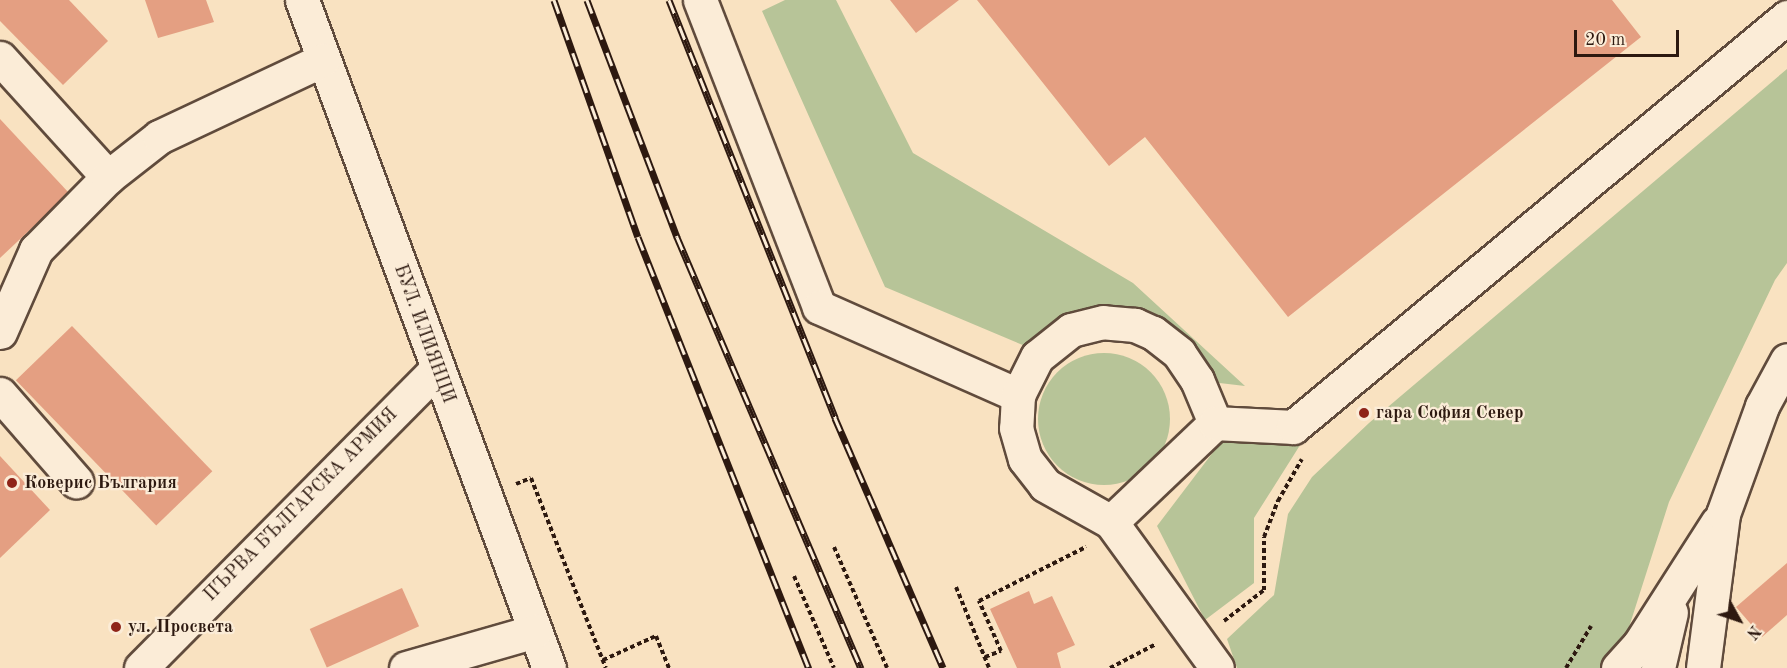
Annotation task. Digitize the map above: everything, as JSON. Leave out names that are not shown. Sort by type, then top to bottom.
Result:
[{"type":"street","name":"БУЛ. ИЛИЯНЦИ","points":[[302,0],[549,668]]},
{"type":"street","points":[[700,0],[819,307],[1018,395]]},
{"type":"street","points":[[1103,532],[1215,423],[1293,427],[1787,17]]},
{"type":"street","points":[[0,58],[108,177]]},
{"type":"street","points":[[0,332],[36,250],[108,177],[159,137],[323,60]]},
{"type":"street","points":[[1215,423],[1197,380],[1179,353],[1153,333],[1135,326],[1103,322],[1071,330],[1036,357],[1018,395],[1016,428],[1025,459],[1045,486],[1103,532],[1217,668]]},
{"type":"street","points":[[1618,668],[1640,645],[1722,514],[1762,406],[1787,360]]},
{"type":"street","name":"ПЪРВА БЪЛГАРСКА АРМИЯ","points":[[141,668],[437,369]]},
{"type":"street","points":[[0,394],[76,481]]},
{"type":"street","points":[[1703,668],[1722,514]]},
{"type":"street","points":[[1658,668],[1680,579]]},
{"type":"street","points":[[406,668],[535,631]]},
{"type":"path","points":[[1218,625],[1264,590],[1264,537],[1278,501],[1305,455]]},
{"type":"path","points":[[484,496],[531,478],[606,668]]},
{"type":"path","points":[[985,657],[1001,651],[980,600],[1103,532]]},
{"type":"path","points":[[834,547],[886,668]]},
{"type":"path","points":[[795,576],[834,668]]},
{"type":"path","points":[[956,587],[989,668]]},
{"type":"path","points":[[1566,668],[1592,626]]},
{"type":"path","points":[[603,660],[656,636],[669,668]]},
{"type":"path","points":[[1110,668],[1165,639]]},
{"type":"green space","points":[[785,0],[836,0],[913,153],[1133,283],[1245,386],[1211,382],[1145,319],[1025,346],[885,287],[762,11]]},
{"type":"green space","points":[[1787,69],[1787,263],[1775,280],[1669,502],[1623,646],[1603,668],[1237,668],[1227,639],[1274,595],[1288,514],[1312,477],[1369,423]]},
{"type":"green space","points":[[1104,353],[1129,358],[1151,372],[1165,394],[1170,419],[1165,444],[1151,466],[1129,480],[1104,485],[1079,480],[1057,466],[1043,444],[1038,419],[1043,394],[1057,372],[1079,358]]},
{"type":"green space","points":[[1257,434],[1302,442],[1254,518],[1254,583],[1205,620],[1157,526],[1220,443]]},
{"type":"building","points":[[0,0],[69,0],[108,41],[63,85],[0,21]]},
{"type":"building","points":[[145,0],[206,0],[214,22],[158,38]]},
{"type":"building","points":[[890,0],[959,0],[916,33]]},
{"type":"building","points":[[977,0],[1612,0],[1641,37],[1288,317],[1145,137],[1109,166]]},
{"type":"building","points":[[0,119],[69,193],[0,258]]},
{"type":"building","points":[[72,326],[212,471],[156,525],[16,380]]},
{"type":"building","name":"Коверис България","points":[[0,456],[50,510],[0,558]]},
{"type":"building","points":[[1787,563],[1787,615],[1762,637],[1736,607]]},
{"type":"building","points":[[402,588],[419,626],[327,667],[310,629]]},
{"type":"building","points":[[1029,591],[1034,604],[1052,596],[1075,645],[1057,653],[1061,668],[1017,668],[990,609]]},
{"type":"railway","points":[[554,0],[638,237],[809,668]]},
{"type":"railway","points":[[587,0],[677,237],[861,668]]},
{"type":"railway","points":[[669,0],[835,418],[943,668]]},
{"type":"place","name":"гара София Север","points":[[1364,413]]},
{"type":"place","name":"Коверис България","points":[[12,483]]},
{"type":"place","name":"ул. Просвета","points":[[116,627]]}]
